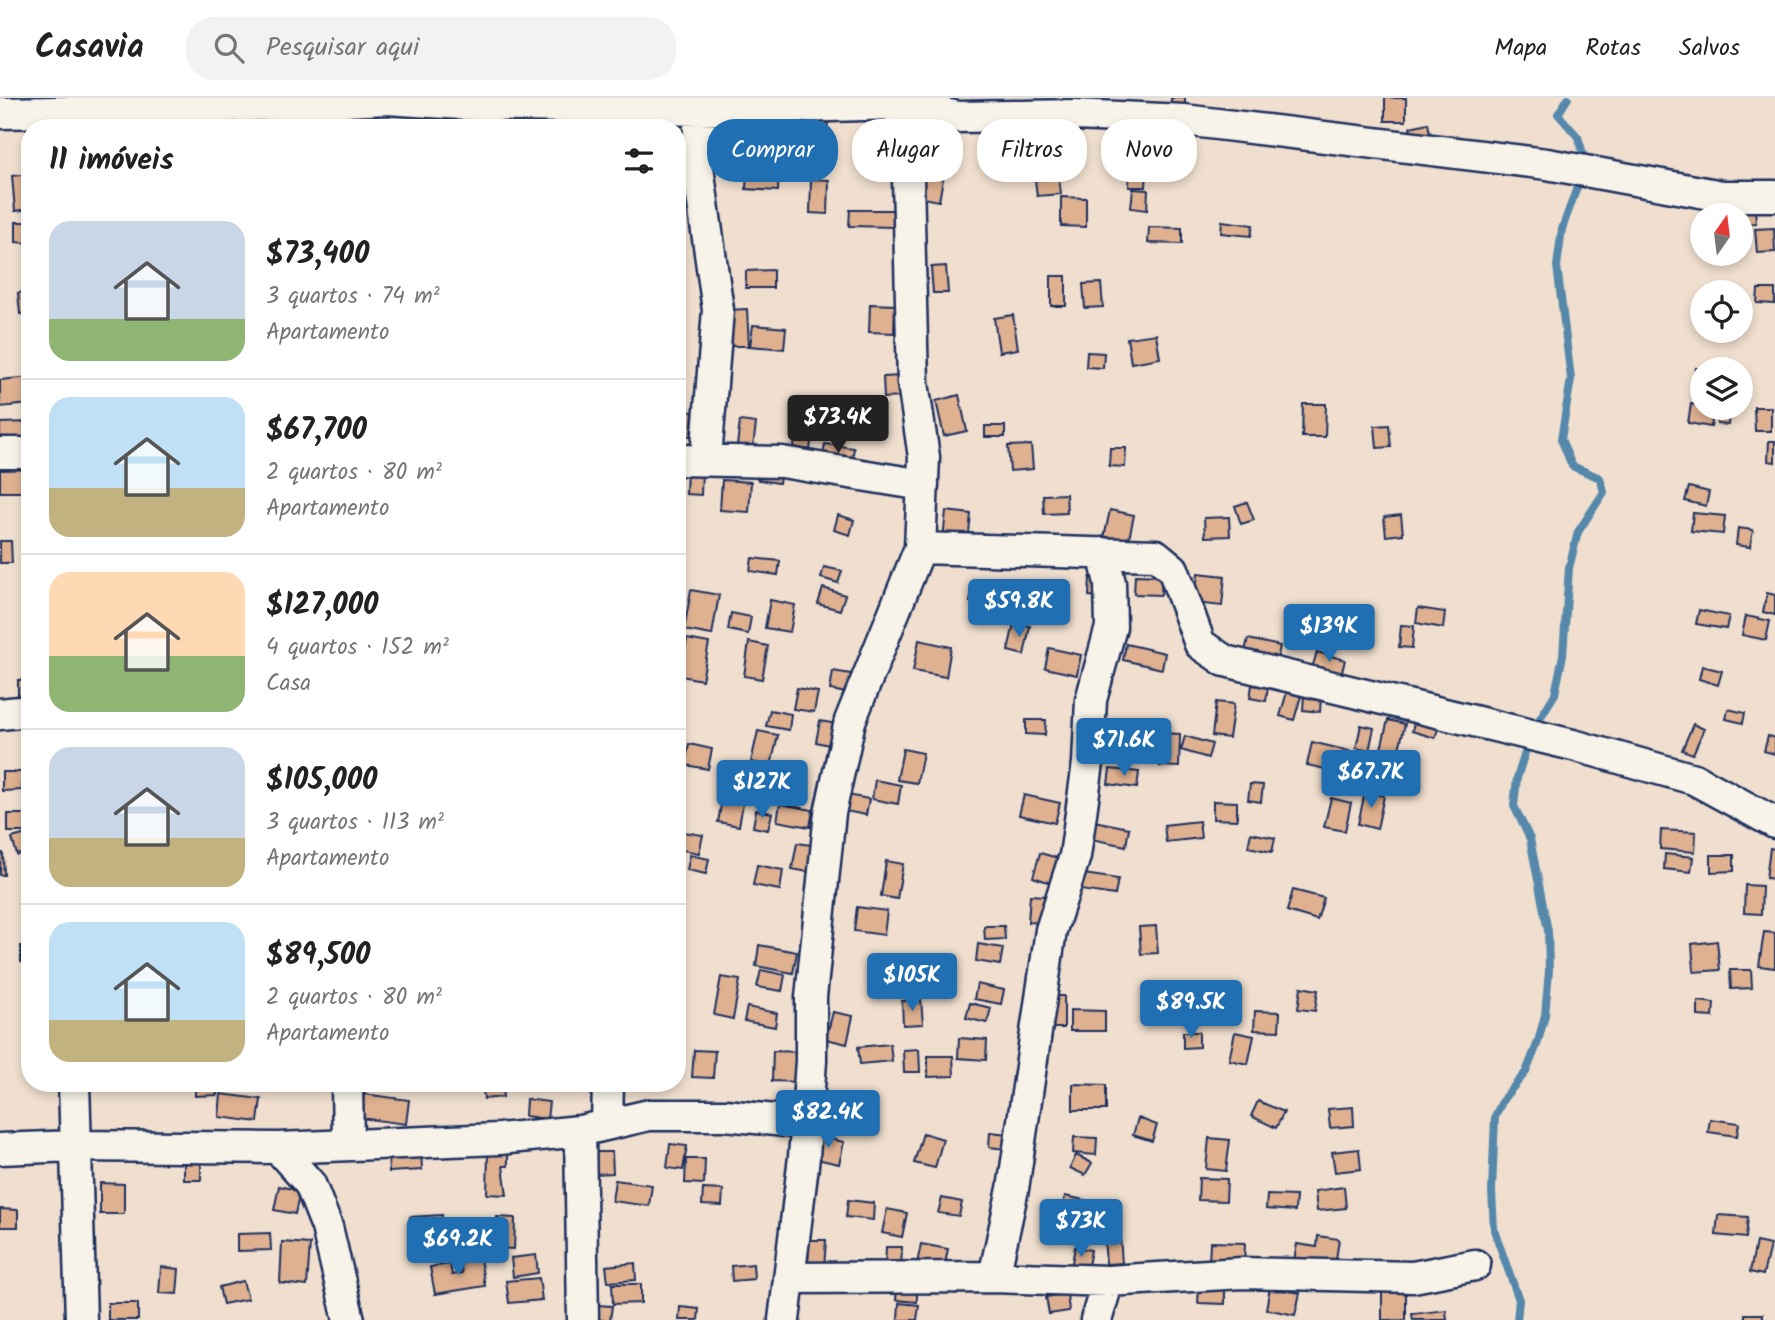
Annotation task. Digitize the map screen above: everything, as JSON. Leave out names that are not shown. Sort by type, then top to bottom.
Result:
[{"type":"street","points":[[0,113],[39,119],[387,98],[476,110],[898,101],[958,117],[1076,116],[1184,120],[1547,164],[1722,196],[1775,196]]},
{"type":"street","points":[[784,1320],[811,1061],[810,997],[830,813],[850,721],[920,548],[923,485],[920,418],[913,383],[910,330],[908,178],[898,101]]},
{"type":"street","points":[[700,104],[697,160],[719,310],[692,459],[782,463],[923,485]]},
{"type":"street","points":[[0,453],[21,453]]},
{"type":"street","points":[[920,548],[1156,555],[1173,569],[1200,644],[1224,661],[1573,745],[1694,779],[1775,823]]},
{"type":"street","points":[[994,1277],[1013,1189],[1051,930],[1075,856],[1088,763],[1091,700],[1111,627],[1110,583],[1103,554]]},
{"type":"street","points":[[0,714],[21,712]]},
{"type":"street","points":[[74,1092],[81,1320]]},
{"type":"street","points":[[347,1092],[348,1144]]},
{"type":"street","points":[[583,1320],[593,1128],[605,1092]]},
{"type":"street","points":[[0,1149],[74,1146],[278,1148],[499,1139],[593,1128],[649,1115],[724,1115],[805,1124]]},
{"type":"street","points":[[278,1148],[310,1184],[323,1217],[349,1320]]},
{"type":"street","points":[[789,1278],[994,1277],[1108,1281],[1242,1273],[1413,1277],[1475,1265]]},
{"type":"street","points":[[1096,1320],[1108,1281]]},
{"type":"building","points":[[1171,98],[1185,98],[1185,113],[1170,113]]},
{"type":"building","points":[[1385,98],[1406,98],[1406,121],[1385,121]]},
{"type":"building","points":[[292,114],[316,116],[316,119],[292,119]]},
{"type":"building","points":[[1428,123],[1430,134],[1412,137],[1410,127]]},
{"type":"building","points":[[21,175],[21,210],[15,211],[12,176]]},
{"type":"building","points":[[746,182],[778,182],[778,191],[746,189]]},
{"type":"building","points":[[811,182],[829,182],[828,214],[810,213]]},
{"type":"building","points":[[920,182],[942,182],[939,201],[917,197]]},
{"type":"building","points":[[1035,182],[1060,182],[1061,194],[1037,196]]},
{"type":"building","points":[[1129,182],[1146,182],[1146,187],[1129,187]]},
{"type":"building","points":[[1133,189],[1148,190],[1147,210],[1131,208]]},
{"type":"building","points":[[1061,197],[1086,198],[1086,227],[1061,226]]},
{"type":"building","points":[[850,210],[896,210],[895,227],[849,226]]},
{"type":"building","points":[[1222,221],[1253,225],[1251,236],[1221,233]]},
{"type":"building","points":[[16,222],[21,222],[21,242],[16,242]]},
{"type":"building","points":[[1149,227],[1182,228],[1182,244],[1148,243]]},
{"type":"building","points":[[1774,228],[1775,252],[1757,253],[1755,229]]},
{"type":"building","points":[[946,266],[948,293],[933,293],[931,267]]},
{"type":"building","points":[[773,270],[773,288],[746,288],[746,271]]},
{"type":"building","points":[[1051,276],[1066,276],[1066,306],[1051,306]]},
{"type":"building","points":[[1101,283],[1103,307],[1085,308],[1083,284]]},
{"type":"building","points":[[1758,289],[1775,289],[1775,304],[1757,303]]},
{"type":"building","points":[[18,293],[21,293],[21,314],[20,314]]},
{"type":"building","points":[[870,304],[895,305],[894,333],[869,332]]},
{"type":"building","points":[[747,309],[749,346],[727,346],[726,310]]},
{"type":"building","points":[[1013,315],[1018,349],[999,352],[994,318]]},
{"type":"building","points":[[753,325],[786,328],[784,349],[750,346]]},
{"type":"building","points":[[1156,334],[1160,358],[1131,363],[1127,338]]},
{"type":"building","points":[[1087,352],[1104,353],[1103,368],[1086,367]]},
{"type":"building","points":[[902,376],[903,397],[884,398],[883,377]]},
{"type":"building","points":[[21,378],[21,405],[0,407],[0,380]]},
{"type":"building","points":[[959,395],[967,431],[944,436],[936,401]]},
{"type":"building","points":[[1303,404],[1326,404],[1325,437],[1302,437]]},
{"type":"building","points":[[1754,407],[1771,407],[1771,431],[1755,431]]},
{"type":"building","points":[[1690,410],[1690,420],[1712,420],[1711,427],[1688,423]]},
{"type":"building","points":[[686,411],[693,412],[691,436],[686,436]]},
{"type":"building","points":[[1717,420],[1729,420],[1728,425],[1717,424]]},
{"type":"building","points":[[740,421],[756,423],[753,448],[737,446]]},
{"type":"building","points":[[21,422],[21,442],[0,443],[0,423]]},
{"type":"building","points":[[797,423],[813,425],[810,450],[794,447]]},
{"type":"building","points":[[1389,425],[1391,447],[1377,448],[1375,426]]},
{"type":"building","points":[[985,426],[1005,426],[1005,437],[985,437]]},
{"type":"building","points":[[1769,441],[1775,441],[1775,462],[1768,461]]},
{"type":"building","points":[[825,444],[854,448],[851,466],[822,462]]},
{"type":"building","points":[[1031,445],[1033,469],[1010,471],[1008,446]]},
{"type":"building","points":[[1110,448],[1126,448],[1125,467],[1109,466]]},
{"type":"building","points":[[687,468],[702,469],[701,495],[686,494]]},
{"type":"building","points":[[759,468],[781,471],[779,483],[758,480]]},
{"type":"building","points":[[21,469],[21,492],[0,492],[0,470]]},
{"type":"building","points":[[722,480],[751,482],[749,512],[720,510]]},
{"type":"building","points":[[1689,487],[1709,492],[1706,506],[1685,501]]},
{"type":"building","points":[[1066,494],[1067,513],[1044,514],[1043,495]]},
{"type":"building","points":[[1247,502],[1254,520],[1241,524],[1235,506]]},
{"type":"building","points":[[1110,510],[1134,515],[1128,543],[1104,538]]},
{"type":"building","points":[[946,511],[971,514],[968,542],[943,539]]},
{"type":"building","points":[[1693,513],[1725,516],[1723,534],[1691,531]]},
{"type":"building","points":[[838,515],[854,520],[850,535],[834,530]]},
{"type":"building","points":[[1401,515],[1403,534],[1386,536],[1384,517]]},
{"type":"building","points":[[1229,517],[1230,536],[1205,537],[1204,518]]},
{"type":"building","points":[[1738,528],[1753,530],[1750,547],[1736,545]]},
{"type":"building","points":[[0,541],[11,541],[12,563],[0,563]]},
{"type":"building","points":[[752,558],[780,561],[778,575],[750,571]]},
{"type":"building","points":[[824,567],[842,571],[838,583],[821,578]]},
{"type":"building","points":[[1198,573],[1225,576],[1222,606],[1195,603]]},
{"type":"building","points":[[1135,575],[1162,576],[1161,595],[1134,594]]},
{"type":"building","points":[[1090,577],[1106,578],[1105,597],[1089,596]]},
{"type":"building","points":[[823,588],[845,595],[840,610],[818,604]]},
{"type":"building","points":[[973,588],[1002,594],[999,608],[970,602]]},
{"type":"building","points":[[691,590],[719,595],[712,635],[686,630]]},
{"type":"building","points":[[1767,593],[1775,595],[1775,615],[1763,612]]},
{"type":"building","points":[[770,600],[795,605],[790,632],[765,628]]},
{"type":"building","points":[[1418,608],[1445,612],[1443,628],[1416,623]]},
{"type":"building","points":[[1699,610],[1729,616],[1726,629],[1696,624]]},
{"type":"building","points":[[731,613],[751,617],[748,634],[728,630]]},
{"type":"building","points":[[1746,616],[1770,621],[1766,640],[1742,635]]},
{"type":"building","points":[[1014,623],[1030,626],[1024,655],[1008,651]]},
{"type":"building","points":[[1401,625],[1414,626],[1412,648],[1399,647]]},
{"type":"building","points":[[687,639],[709,643],[702,680],[686,677]]},
{"type":"building","points":[[1248,639],[1280,646],[1277,661],[1244,655]]},
{"type":"building","points":[[919,640],[951,647],[946,677],[913,671]]},
{"type":"building","points":[[749,642],[768,646],[762,679],[744,676]]},
{"type":"building","points":[[1126,644],[1165,653],[1162,669],[1123,660]]},
{"type":"building","points":[[1049,648],[1081,655],[1077,675],[1045,668]]},
{"type":"building","points":[[1317,652],[1345,660],[1341,676],[1312,668]]},
{"type":"building","points":[[1702,666],[1722,671],[1718,685],[1699,679]]},
{"type":"building","points":[[833,671],[851,674],[847,693],[830,690]]},
{"type":"building","points":[[18,680],[21,680],[21,703],[18,703]]},
{"type":"building","points":[[1252,685],[1268,687],[1266,701],[1250,698]]},
{"type":"building","points":[[797,688],[818,692],[814,712],[793,709]]},
{"type":"building","points":[[1287,692],[1301,696],[1294,720],[1280,716]]},
{"type":"building","points":[[1304,695],[1321,696],[1320,712],[1303,710]]},
{"type":"building","points":[[1216,702],[1234,704],[1229,738],[1212,736]]},
{"type":"building","points":[[1728,709],[1745,713],[1743,723],[1726,719]]},
{"type":"building","points":[[770,710],[791,714],[789,730],[766,726]]},
{"type":"building","points":[[1415,719],[1439,726],[1435,738],[1412,731]]},
{"type":"building","points":[[1026,720],[1046,720],[1045,735],[1026,734]]},
{"type":"building","points":[[1388,720],[1405,724],[1397,757],[1380,753]]},
{"type":"building","points":[[820,721],[837,724],[833,746],[816,742]]},
{"type":"building","points":[[1693,724],[1704,729],[1693,754],[1682,750]]},
{"type":"building","points":[[1361,725],[1374,728],[1369,751],[1356,748]]},
{"type":"building","points":[[758,731],[778,735],[771,766],[751,762]]},
{"type":"building","points":[[1161,733],[1180,734],[1179,767],[1160,766]]},
{"type":"building","points":[[1185,736],[1212,744],[1208,758],[1181,750]]},
{"type":"building","points":[[1768,736],[1775,738],[1775,754],[1764,751]]},
{"type":"building","points":[[1312,742],[1349,751],[1344,773],[1307,765]]},
{"type":"building","points":[[689,744],[712,749],[708,769],[686,765]]},
{"type":"building","points":[[903,749],[923,753],[917,783],[897,780]]},
{"type":"building","points":[[785,768],[804,772],[802,785],[782,781]]},
{"type":"building","points":[[1110,769],[1139,772],[1137,788],[1108,784]]},
{"type":"building","points":[[2,772],[21,772],[21,790],[2,791]]},
{"type":"building","points":[[875,780],[901,785],[898,804],[872,799]]},
{"type":"building","points":[[1250,784],[1263,785],[1261,802],[1248,800]]},
{"type":"building","points":[[1365,792],[1384,796],[1377,829],[1358,824]]},
{"type":"building","points":[[723,794],[744,798],[739,826],[718,822]]},
{"type":"building","points":[[847,795],[869,799],[866,815],[845,811]]},
{"type":"building","points":[[1024,795],[1060,803],[1055,823],[1019,815]]},
{"type":"building","points":[[1331,798],[1351,803],[1345,831],[1324,827]]},
{"type":"building","points":[[1213,801],[1237,802],[1237,820],[1213,819]]},
{"type":"building","points":[[780,804],[813,810],[810,827],[777,821]]},
{"type":"building","points":[[756,810],[772,813],[768,830],[753,827]]},
{"type":"building","points":[[8,814],[21,814],[21,832],[8,832]]},
{"type":"building","points":[[1094,821],[1129,828],[1126,846],[1091,839]]},
{"type":"building","points":[[1199,821],[1201,838],[1166,842],[1164,825]]},
{"type":"building","points":[[1661,830],[1696,832],[1695,852],[1660,849]]},
{"type":"building","points":[[686,832],[703,835],[699,853],[686,851]]},
{"type":"building","points":[[1251,833],[1275,838],[1272,852],[1248,847]]},
{"type":"building","points":[[21,836],[21,854],[17,855],[12,838]]},
{"type":"building","points":[[797,843],[819,846],[814,873],[792,869]]},
{"type":"building","points":[[1770,848],[1775,849],[1775,879],[1766,878]]},
{"type":"building","points":[[0,853],[3,853],[4,875],[0,875]]},
{"type":"building","points":[[1040,853],[1058,858],[1051,883],[1033,877]]},
{"type":"building","points":[[1665,854],[1693,857],[1691,872],[1664,869]]},
{"type":"building","points":[[690,855],[709,859],[706,874],[687,870]]},
{"type":"building","points":[[1711,855],[1734,855],[1734,871],[1711,872]]},
{"type":"building","points":[[886,861],[903,864],[897,899],[881,896]]},
{"type":"building","points":[[757,865],[783,870],[780,890],[753,885]]},
{"type":"building","points":[[1084,874],[1118,879],[1115,895],[1081,890]]},
{"type":"building","points":[[1745,885],[1762,886],[1761,914],[1744,913]]},
{"type":"building","points":[[1293,890],[1324,898],[1317,920],[1287,911]]},
{"type":"building","points":[[1030,895],[1045,896],[1043,923],[1028,922]]},
{"type":"building","points":[[857,907],[887,911],[884,935],[854,931]]},
{"type":"building","points":[[984,926],[1004,926],[1005,939],[985,940]]},
{"type":"building","points":[[1156,926],[1158,953],[1141,954],[1139,927]]},
{"type":"building","points":[[1764,932],[1775,933],[1775,968],[1759,966]]},
{"type":"building","points":[[1717,941],[1720,970],[1694,972],[1692,944]]},
{"type":"building","points":[[978,944],[1003,948],[1000,965],[976,961]]},
{"type":"building","points":[[759,945],[797,952],[793,973],[756,966]]},
{"type":"building","points":[[761,970],[785,975],[782,991],[757,987]]},
{"type":"building","points":[[1730,970],[1751,970],[1752,988],[1731,989]]},
{"type":"building","points":[[721,977],[740,980],[733,1019],[714,1015]]},
{"type":"building","points":[[977,984],[1004,990],[1001,1004],[974,999]]},
{"type":"building","points":[[1301,987],[1318,990],[1315,1011],[1298,1009]]},
{"type":"building","points":[[1047,996],[1064,996],[1064,1028],[1046,1028]]},
{"type":"building","points":[[921,1000],[923,1024],[903,1025],[902,1001]]},
{"type":"building","points":[[1698,1001],[1714,1003],[1713,1017],[1698,1016]]},
{"type":"building","points":[[970,1003],[991,1008],[987,1023],[966,1018]]},
{"type":"building","points":[[747,1007],[777,1013],[775,1027],[744,1021]]},
{"type":"building","points":[[1070,1010],[1105,1011],[1105,1031],[1070,1031]]},
{"type":"building","points":[[1255,1011],[1280,1012],[1279,1031],[1254,1030]]},
{"type":"building","points":[[833,1012],[853,1016],[847,1044],[826,1039]]},
{"type":"building","points":[[1183,1032],[1199,1032],[1199,1047],[1183,1048]]},
{"type":"building","points":[[1235,1032],[1254,1036],[1248,1064],[1229,1060]]},
{"type":"building","points":[[959,1038],[987,1040],[986,1060],[958,1058]]},
{"type":"building","points":[[890,1044],[892,1061],[860,1064],[858,1047]]},
{"type":"building","points":[[919,1049],[920,1072],[904,1072],[903,1050]]},
{"type":"building","points":[[694,1050],[715,1051],[713,1078],[692,1077]]},
{"type":"building","points":[[773,1051],[800,1052],[799,1082],[772,1081]]},
{"type":"building","points":[[928,1056],[953,1056],[954,1076],[928,1077]]},
{"type":"building","points":[[1073,1084],[1106,1085],[1106,1110],[1073,1110]]},
{"type":"building","points":[[195,1092],[217,1092],[217,1095],[195,1096]]},
{"type":"building","points":[[483,1092],[503,1092],[503,1097],[484,1099]]},
{"type":"building","points":[[221,1094],[261,1099],[258,1122],[219,1117]]},
{"type":"building","points":[[364,1094],[409,1100],[406,1124],[360,1118]]},
{"type":"building","points":[[526,1099],[549,1102],[547,1119],[525,1116]]},
{"type":"building","points":[[1258,1101],[1284,1112],[1276,1128],[1251,1116]]},
{"type":"building","points":[[1353,1107],[1354,1126],[1330,1128],[1328,1109]]},
{"type":"building","points":[[1138,1118],[1157,1125],[1152,1141],[1133,1135]]},
{"type":"building","points":[[1710,1119],[1739,1123],[1737,1136],[1708,1132]]},
{"type":"building","points":[[990,1132],[1008,1134],[1006,1149],[989,1147]]},
{"type":"building","points":[[923,1133],[943,1139],[935,1168],[914,1163]]},
{"type":"building","points":[[816,1136],[844,1142],[839,1164],[812,1158]]},
{"type":"building","points":[[1074,1137],[1097,1138],[1096,1155],[1073,1153]]},
{"type":"building","points":[[1209,1138],[1230,1140],[1226,1171],[1206,1169]]},
{"type":"building","points":[[670,1144],[687,1146],[683,1170],[667,1168]]},
{"type":"building","points":[[1359,1149],[1361,1169],[1335,1172],[1332,1152]]},
{"type":"building","points":[[421,1150],[422,1170],[389,1172],[388,1152]]},
{"type":"building","points":[[594,1152],[612,1152],[613,1173],[595,1174]]},
{"type":"building","points":[[488,1153],[508,1154],[508,1166],[503,1166],[507,1195],[487,1194]]},
{"type":"building","points":[[1076,1155],[1092,1163],[1085,1175],[1070,1168]]},
{"type":"building","points":[[686,1159],[705,1159],[704,1184],[685,1183]]},
{"type":"building","points":[[184,1163],[201,1163],[201,1180],[184,1180]]},
{"type":"building","points":[[1199,1178],[1227,1179],[1226,1201],[1198,1200]]},
{"type":"building","points":[[615,1180],[652,1185],[649,1206],[612,1201]]},
{"type":"building","points":[[100,1183],[124,1184],[124,1214],[100,1214]]},
{"type":"building","points":[[279,1186],[300,1191],[295,1214],[274,1210]]},
{"type":"building","points":[[1344,1187],[1346,1208],[1317,1211],[1315,1191]]},
{"type":"building","points":[[703,1189],[723,1190],[722,1206],[702,1205]]},
{"type":"building","points":[[1267,1195],[1296,1196],[1295,1211],[1266,1209]]},
{"type":"building","points":[[1065,1196],[1089,1201],[1085,1221],[1061,1216]]},
{"type":"building","points":[[942,1198],[962,1202],[959,1216],[938,1213]]},
{"type":"building","points":[[848,1200],[874,1203],[873,1220],[846,1217]]},
{"type":"building","points":[[0,1209],[18,1210],[18,1227],[0,1227]]},
{"type":"building","points":[[887,1209],[907,1213],[902,1237],[882,1233]]},
{"type":"building","points":[[442,1215],[443,1236],[411,1238],[410,1217]]},
{"type":"building","points":[[1718,1215],[1748,1217],[1746,1238],[1716,1235]]},
{"type":"building","points":[[497,1217],[515,1218],[514,1249],[496,1248]]},
{"type":"building","points":[[270,1233],[271,1250],[237,1251],[237,1234]]},
{"type":"building","points":[[1120,1236],[1122,1263],[1106,1264],[1104,1237]]},
{"type":"building","points":[[1318,1236],[1339,1239],[1334,1273],[1293,1266],[1297,1244],[1317,1247]]},
{"type":"building","points":[[809,1240],[826,1240],[824,1269],[808,1268]]},
{"type":"building","points":[[282,1242],[310,1244],[307,1286],[280,1283]]},
{"type":"building","points":[[1210,1242],[1245,1243],[1244,1267],[1209,1265]]},
{"type":"building","points":[[1756,1242],[1770,1245],[1763,1275],[1750,1272]]},
{"type":"building","points":[[921,1244],[948,1249],[944,1269],[917,1264]]},
{"type":"building","points":[[886,1247],[902,1247],[901,1270],[885,1269]]},
{"type":"building","points":[[1075,1247],[1091,1250],[1087,1271],[1071,1268]]},
{"type":"building","points":[[536,1255],[538,1273],[513,1277],[511,1258]]},
{"type":"building","points":[[480,1259],[485,1286],[435,1294],[430,1267],[450,1264],[452,1275],[462,1273],[460,1262]]},
{"type":"building","points":[[635,1263],[636,1280],[608,1282],[606,1266]]},
{"type":"building","points":[[753,1264],[754,1279],[732,1281],[731,1266]]},
{"type":"building","points":[[161,1267],[179,1269],[177,1294],[159,1293]]},
{"type":"building","points":[[539,1278],[542,1300],[509,1303],[506,1281]]},
{"type":"building","points":[[243,1281],[248,1299],[223,1304],[219,1287]]},
{"type":"building","points":[[612,1284],[641,1284],[641,1303],[613,1304]]},
{"type":"building","points":[[897,1287],[917,1288],[917,1302],[896,1300]]},
{"type":"building","points":[[1270,1287],[1300,1293],[1295,1315],[1266,1309]]},
{"type":"building","points":[[1199,1288],[1225,1289],[1225,1304],[1198,1303]]},
{"type":"building","points":[[1382,1291],[1406,1291],[1406,1320],[1382,1320]]},
{"type":"building","points":[[1067,1294],[1069,1311],[1049,1314],[1046,1297]]},
{"type":"building","points":[[108,1303],[138,1303],[138,1320],[108,1320]]},
{"type":"building","points":[[899,1303],[919,1305],[917,1320],[898,1320]]},
{"type":"building","points":[[596,1305],[612,1306],[610,1320],[595,1320]]},
{"type":"building","points":[[680,1307],[699,1309],[698,1320],[679,1320]]},
{"type":"building","points":[[1446,1310],[1447,1320],[1413,1320],[1412,1314]]},
{"type":"building","points":[[1745,1314],[1763,1314],[1763,1320],[1745,1320]]},
{"type":"waterway","points":[[1568,98],[1558,114],[1578,137],[1586,164]]},
{"type":"waterway","points":[[1534,728],[1555,694],[1563,655],[1569,568],[1578,532],[1604,492],[1600,478],[1572,466],[1561,439],[1571,379],[1557,266],[1562,229],[1581,176]]},
{"type":"waterway","points":[[1517,1320],[1519,1300],[1494,1230],[1492,1191],[1495,1116],[1504,1098],[1526,1072],[1538,1042],[1545,1015],[1549,971],[1548,931],[1530,839],[1514,806],[1517,778],[1529,740]]}]
